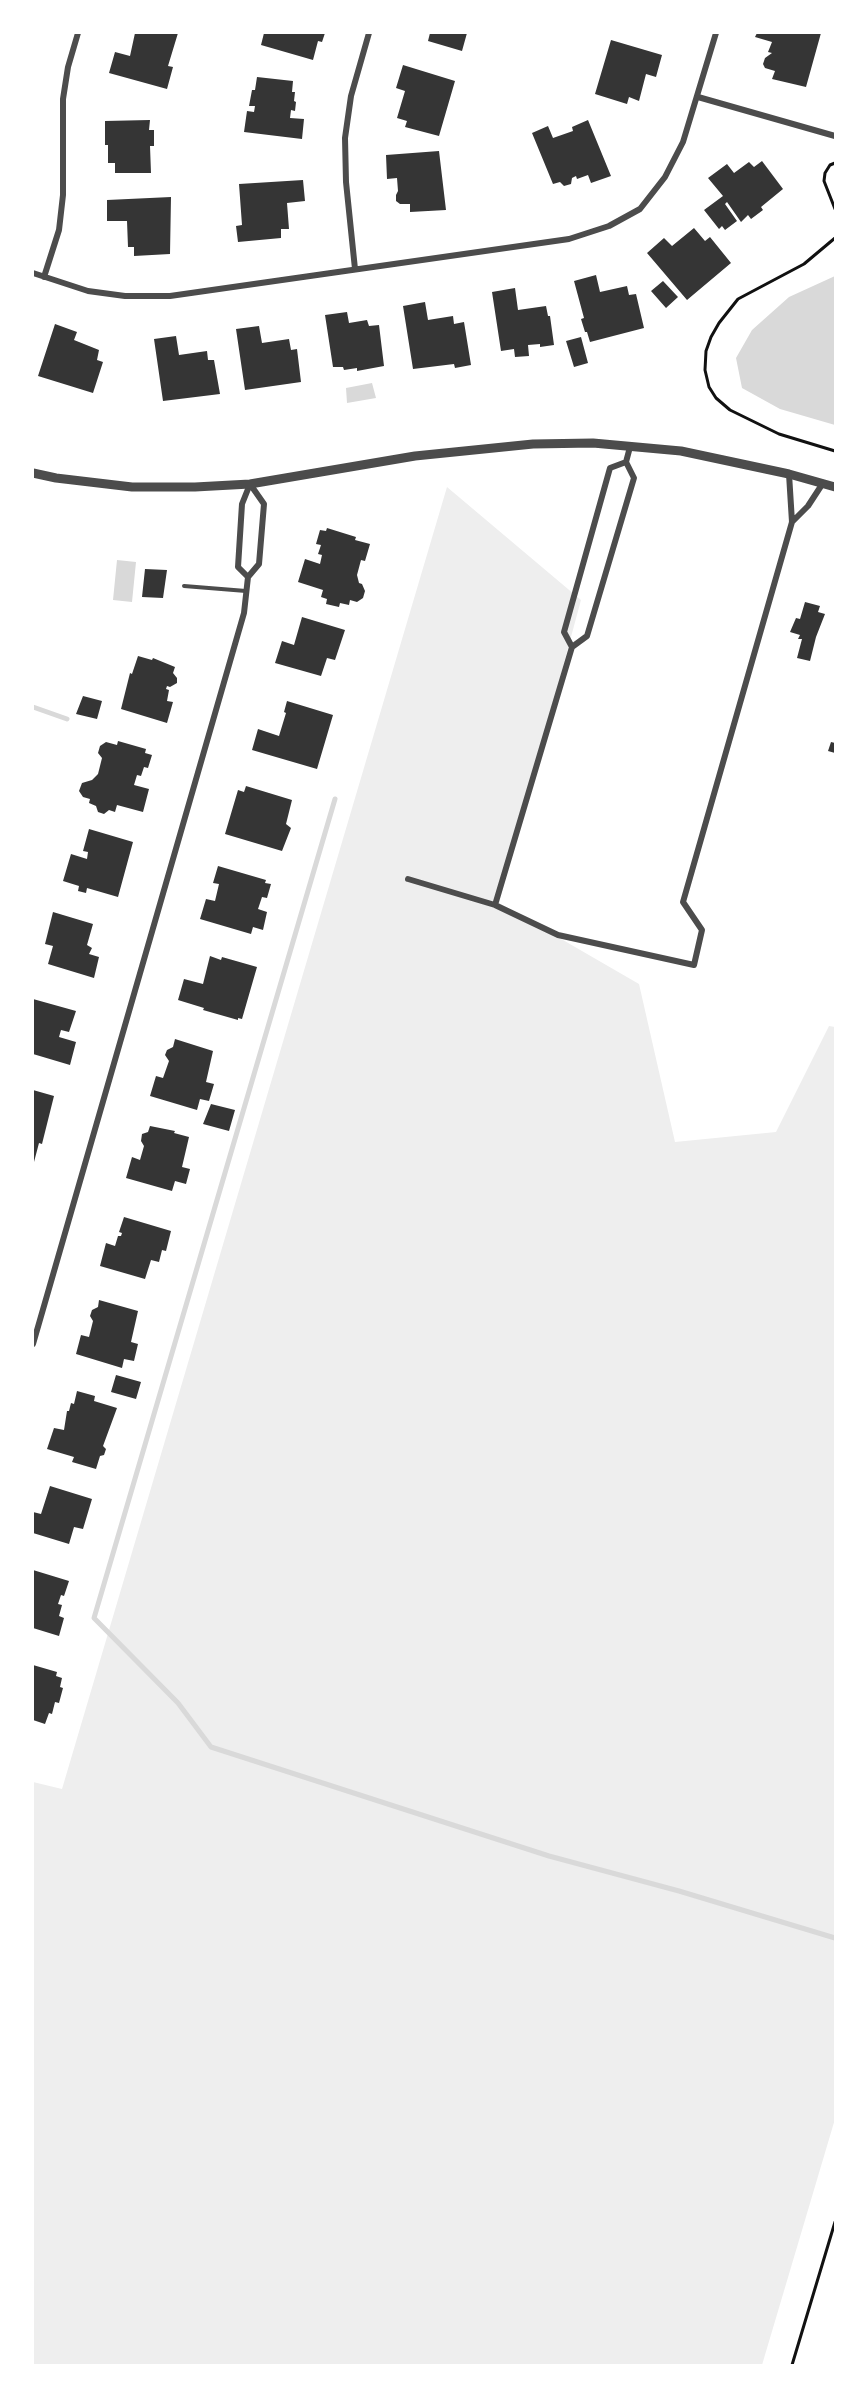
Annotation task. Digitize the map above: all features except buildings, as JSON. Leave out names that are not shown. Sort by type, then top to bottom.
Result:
[{"type":"street","points":[[44,277],[59,230],[63,195],[63,99],[68,67],[78,33]]},
{"type":"street","points":[[355,269],[345,182],[345,138],[351,96],[369,33]]},
{"type":"street","points":[[33,273],[88,291],[125,296],[159,296],[569,239],[609,226],[640,209],[665,177],[683,142],[716,33]]},
{"type":"street","points":[[698,97],[835,136]]},
{"type":"street","points":[[33,473],[132,487],[195,487],[250,484],[415,456],[533,444],[593,443],[681,451],[789,474],[835,487]]},
{"type":"street","points":[[495,905],[572,647],[587,636],[631,489],[634,478],[626,462],[630,447]]},
{"type":"street","points":[[572,647],[564,632],[610,468],[626,462]]},
{"type":"street","points":[[408,879],[495,905],[558,935],[694,965],[702,930],[683,902],[792,522],[789,474]]},
{"type":"street","points":[[792,522],[823,483]]},
{"type":"street","points":[[33,1344],[244,613],[248,576],[259,564],[264,504],[250,484]]},
{"type":"street","points":[[248,576],[238,567],[242,504],[250,484]]},
{"type":"lane","points":[[184,586],[246,591]]},
{"type":"path","points":[[835,163],[830,165],[825,173],[824,181],[835,209]]},
{"type":"path","points":[[835,238],[804,264],[738,299],[711,337],[706,351],[705,370],[709,387],[716,398],[730,410],[779,434],[835,451]]},
{"type":"path","points":[[792,2365],[835,2222]]},
{"type":"shaded area","points":[[835,276],[835,425],[780,409],[742,388],[736,358],[752,330],[789,297]]},
{"type":"shaded area","points":[[372,383],[376,398],[347,403],[346,388]]},
{"type":"shaded area","points":[[447,487],[581,600],[499,903],[639,984],[675,1142],[776,1132],[829,1026],[835,1027],[835,2119],[762,2365],[33,2365],[33,1782],[62,1789]]},
{"type":"shaded area","points":[[117,560],[136,562],[132,602],[113,600]]},
{"type":"waterway","points":[[33,707],[67,719]]},
{"type":"waterway","points":[[335,799],[94,1618],[178,1703],[211,1747],[549,1856],[679,1891],[835,1938]]}]
